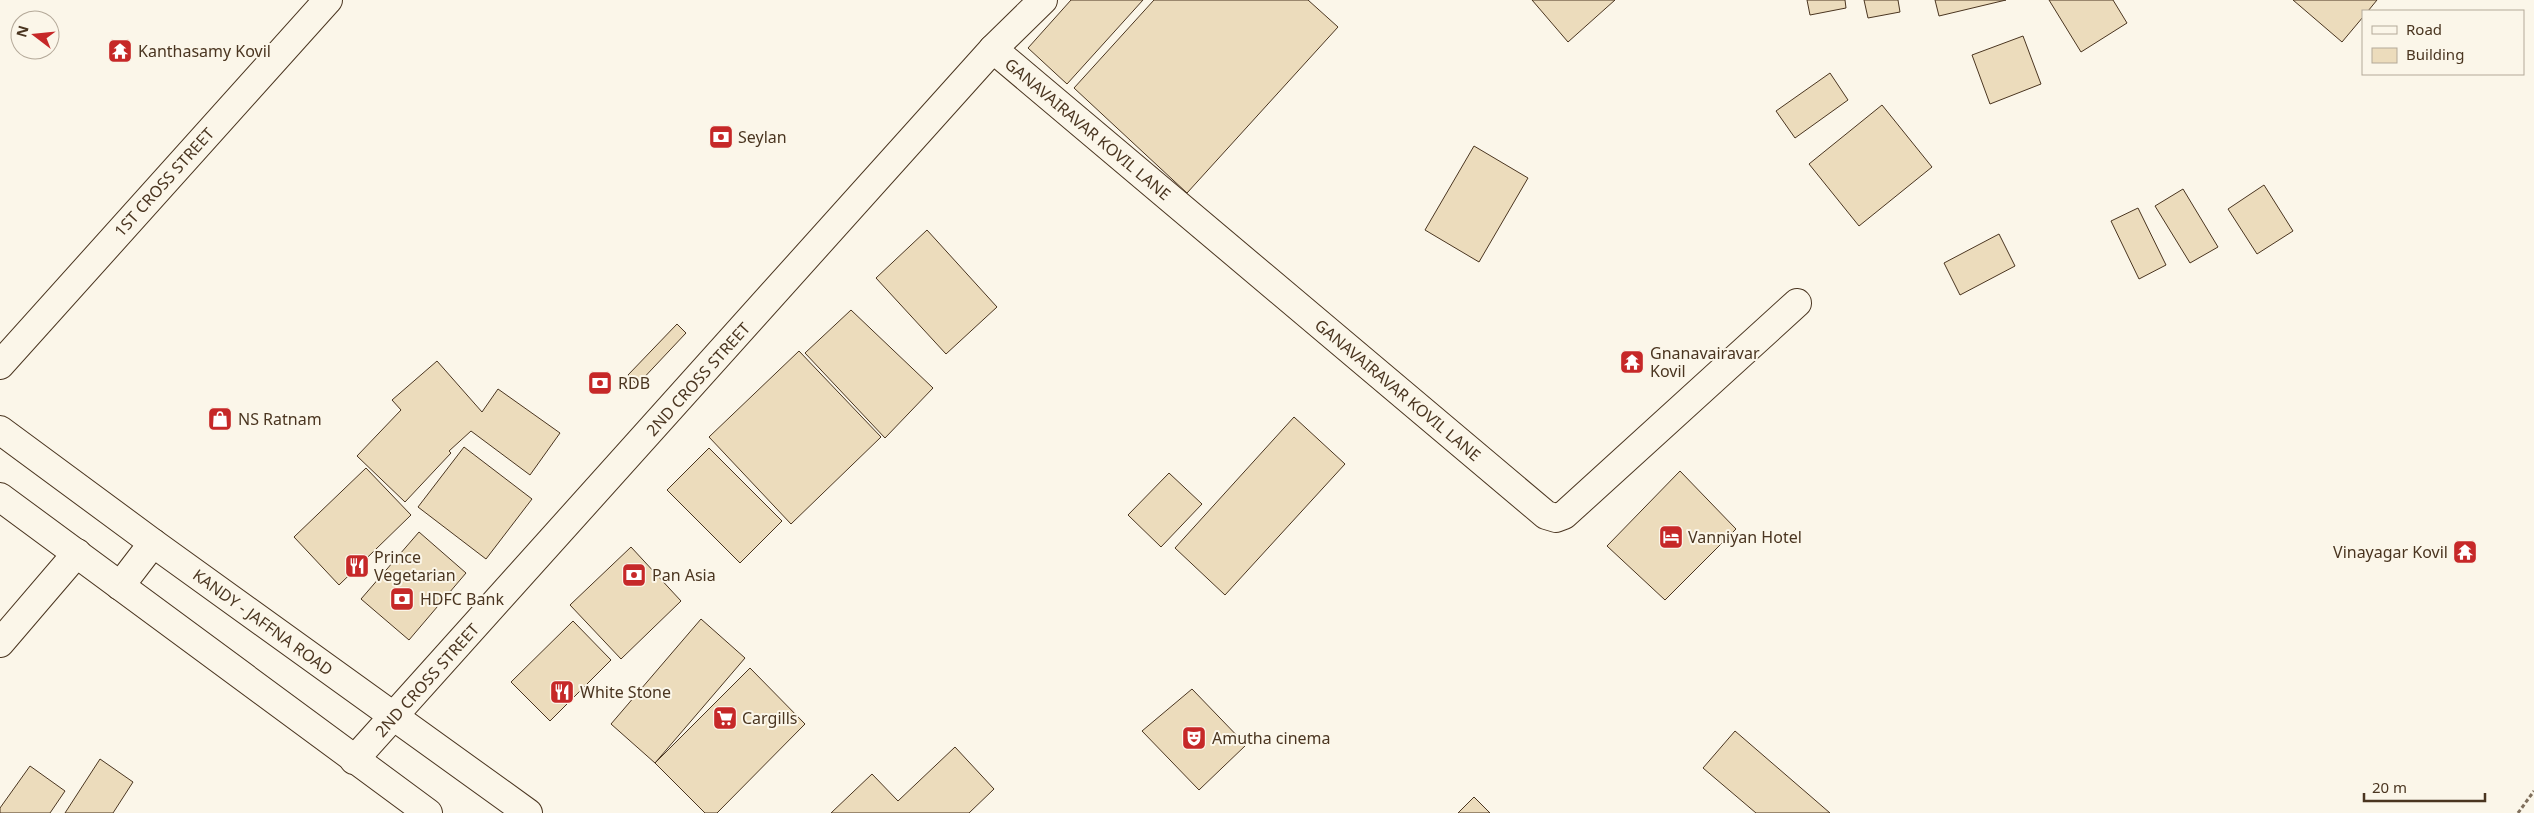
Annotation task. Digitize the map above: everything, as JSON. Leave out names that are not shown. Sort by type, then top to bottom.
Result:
[{"type":"main road","name":"1ST CROSS STREET","points":[[0,365],[328,0]]},
{"type":"main road","name":"2ND CROSS STREET","points":[[354,760],[395,717],[993,49],[1043,0]]},
{"type":"main road","name":"GANAVAIRAVAR KOVIL LANE","points":[[993,49],[1546,514],[1556,518],[1564,516],[1797,303]]},
{"type":"main road","name":"KANDY - JAFFNA ROAD","points":[[0,430],[153,543],[528,813]]},
{"type":"main road","points":[[0,497],[428,813]]},
{"type":"main road","points":[[120,586],[153,543]]},
{"type":"main road","points":[[0,643],[77,553]]},
{"type":"path","points":[[2518,813],[2534,791]]},
{"type":"building","points":[[1071,0],[1143,0],[1067,84],[1028,48]]},
{"type":"building","points":[[1154,0],[1308,0],[1338,27],[1187,193],[1074,88]]},
{"type":"building","points":[[1532,0],[1615,0],[1568,42]]},
{"type":"building","points":[[1807,0],[1845,0],[1846,8],[1810,15]]},
{"type":"building","points":[[1864,0],[1898,0],[1900,12],[1868,18]]},
{"type":"building","points":[[1935,0],[2006,0],[1939,16]]},
{"type":"building","points":[[2049,0],[2113,0],[2127,23],[2081,52]]},
{"type":"building","points":[[2293,0],[2377,0],[2369,10],[2362,10],[2362,18],[2342,42]]},
{"type":"building","points":[[2023,36],[2041,84],[1990,104],[1972,55]]},
{"type":"building","points":[[1830,73],[1848,100],[1795,138],[1776,111]]},
{"type":"building","points":[[1882,105],[1932,167],[1859,226],[1809,164]]},
{"type":"building","points":[[1474,146],[1528,178],[1479,262],[1425,230]]},
{"type":"building","points":[[2264,185],[2293,231],[2257,254],[2228,209]]},
{"type":"building","points":[[2183,189],[2218,247],[2190,263],[2155,206]]},
{"type":"building","points":[[2138,208],[2166,265],[2139,279],[2111,221]]},
{"type":"building","points":[[927,230],[997,307],[946,354],[876,278]]},
{"type":"building","points":[[1999,234],[2015,266],[1960,295],[1944,263]]},
{"type":"building","points":[[851,310],[933,388],[885,438],[805,353]]},
{"type":"building","points":[[677,324],[686,333],[637,385],[628,375]]},
{"type":"building","points":[[799,351],[881,437],[791,524],[709,437]]},
{"type":"building","points":[[437,361],[482,412],[498,389],[560,433],[530,475],[471,431],[449,451],[451,453],[405,502],[357,456],[401,410],[392,400]]},
{"type":"building","points":[[1294,417],[1345,464],[1225,595],[1175,548]]},
{"type":"building","points":[[464,447],[532,499],[486,559],[418,507]]},
{"type":"building","points":[[709,448],[782,521],[740,563],[667,490]]},
{"type":"building","points":[[366,468],[411,515],[339,585],[294,537]]},
{"type":"building","name":"Vanniyan Hotel","points":[[1680,471],[1736,529],[1665,600],[1607,546]]},
{"type":"building","points":[[1169,473],[1202,504],[1161,547],[1128,515]]},
{"type":"building","points":[[419,532],[466,573],[409,640],[361,599]]},
{"type":"building","points":[[631,547],[681,601],[621,659],[570,605]]},
{"type":"building","points":[[701,619],[745,658],[655,763],[611,724]]},
{"type":"building","points":[[573,621],[611,660],[550,721],[511,682]]},
{"type":"building","points":[[750,668],[805,724],[717,813],[705,813],[655,763]]},
{"type":"building","name":"Amutha cinema","points":[[1192,689],[1246,745],[1199,790],[1142,731]]},
{"type":"building","points":[[1735,731],[1830,813],[1756,813],[1703,768]]},
{"type":"building","points":[[955,747],[994,789],[969,813],[831,813],[872,774],[898,801]]},
{"type":"building","points":[[100,759],[133,782],[113,813],[65,813]]},
{"type":"building","points":[[30,766],[65,791],[50,813],[0,813],[0,808]]},
{"type":"building","points":[[1474,797],[1490,813],[1458,813]]},
{"type":"place","name":"Kanthasamy Kovil","points":[[120,51]]},
{"type":"place","name":"Seylan","points":[[721,137]]},
{"type":"place","name":"Gnanavairavar Kovil","points":[[1632,362]]},
{"type":"place","name":"RDB","points":[[600,383]]},
{"type":"place","name":"NS Ratnam","points":[[220,419]]},
{"type":"place","name":"Vanniyan Hotel","points":[[1671,537]]},
{"type":"place","name":"Vinayagar Kovil","points":[[2465,552]]},
{"type":"place","name":"Prince Vegetarian","points":[[357,566]]},
{"type":"place","name":"Pan Asia","points":[[634,575]]},
{"type":"place","name":"HDFC Bank","points":[[402,599]]},
{"type":"place","name":"White Stone","points":[[562,692]]},
{"type":"place","name":"Cargills","points":[[725,718]]},
{"type":"place","name":"Amutha cinema","points":[[1194,738]]}]
